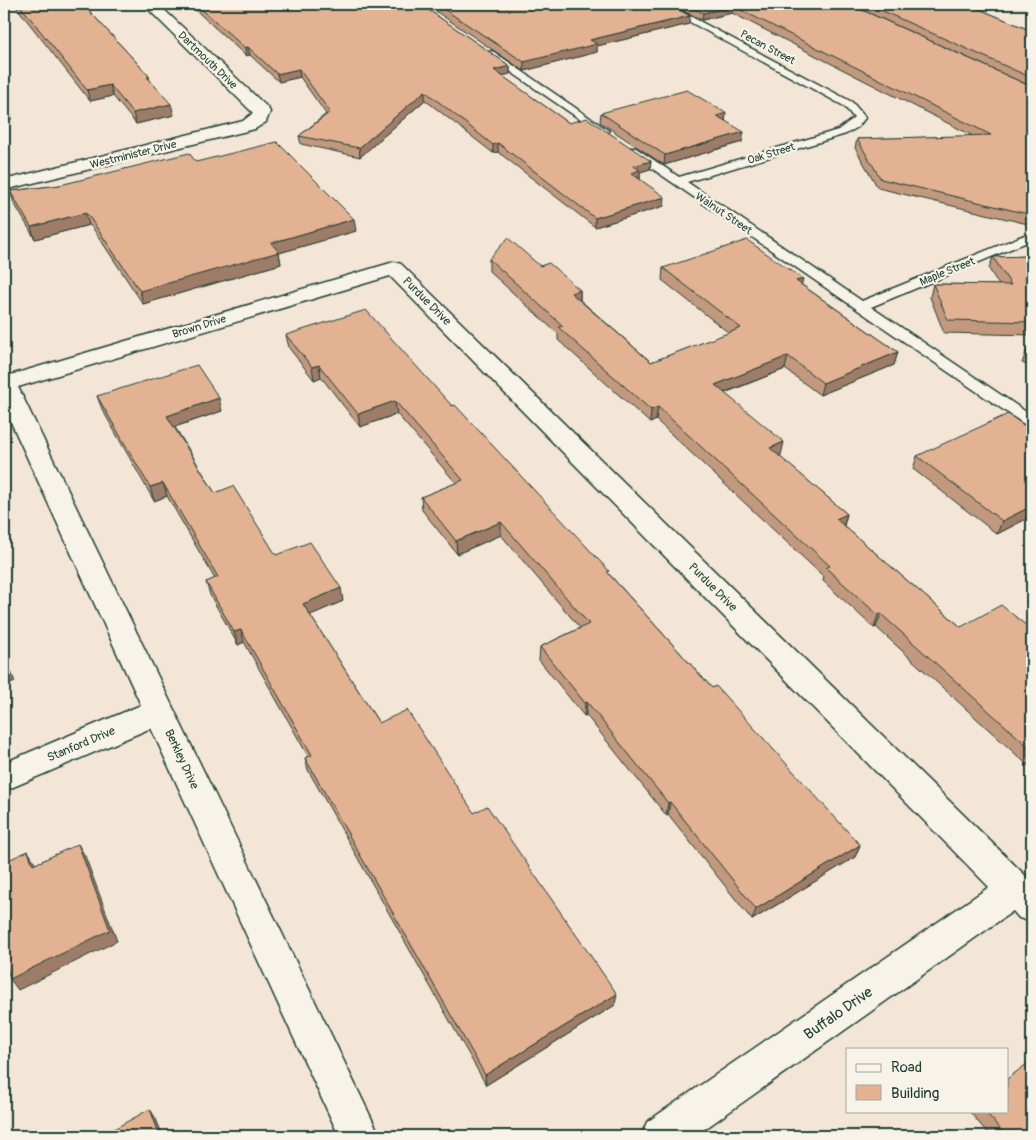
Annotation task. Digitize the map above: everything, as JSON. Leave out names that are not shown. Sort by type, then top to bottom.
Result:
[{"type":"street","name":"Dartmouth Drive","points":[[150,4],[262,112],[260,118]]},
{"type":"street","name":"Westminister Drive","points":[[4,185],[249,125],[260,118]]},
{"type":"street","name":"Brown Drive","points":[[4,383],[394,268]]},
{"type":"street","name":"Purdue Drive","points":[[394,268],[1024,898]]},
{"type":"street","name":"Berkley Drive","points":[[4,383],[360,1136]]},
{"type":"street","name":"Stanford Drive","points":[[4,777],[159,711]]},
{"type":"street","name":"Buffalo Drive","points":[[661,1136],[1024,898]]},
{"type":"lane","name":"Pecan Street","points":[[661,4],[848,104],[860,118]]},
{"type":"lane","name":"Walnut Street","points":[[481,48],[1032,423]]},
{"type":"lane","name":"Oak Street","points":[[678,181],[842,132],[854,125],[860,118]]},
{"type":"lane","name":"Maple Street","points":[[861,306],[1032,236]]},
{"type":"building","points":[[19,4],[83,4],[149,76],[147,77],[171,104],[133,113],[110,85],[87,90]]},
{"type":"building","points":[[196,4],[420,4],[510,66],[494,70],[569,123],[587,118],[651,161],[634,166],[640,170],[631,173],[665,197],[595,218],[498,143],[493,145],[425,91],[359,148],[299,136],[330,112],[299,69],[277,74]]},
{"type":"building","points":[[436,4],[668,4],[690,16],[590,40],[597,44],[524,62]]},
{"type":"building","points":[[685,4],[849,4],[1032,87],[1032,215],[881,179],[857,139],[991,135],[733,6],[703,13]]},
{"type":"building","points":[[867,4],[967,4],[1032,31],[1032,78]]},
{"type":"building","points":[[687,90],[726,113],[717,116],[744,132],[665,155],[601,113]]},
{"type":"building","points":[[4,100],[9,108],[4,109]]},
{"type":"building","points":[[277,142],[354,219],[271,243],[279,252],[140,291],[88,215],[85,213],[31,227],[10,191],[60,185],[189,153],[196,162]]},
{"type":"building","points":[[508,238],[540,266],[549,263],[580,290],[571,293],[651,362],[741,328],[663,268],[747,240],[803,279],[796,281],[898,352],[823,383],[788,356],[715,385],[784,442],[770,448],[847,514],[836,519],[961,627],[1001,605],[1032,630],[1032,750],[881,614],[878,615],[826,568],[830,566],[658,407],[651,410],[558,327],[563,326],[489,259]]},
{"type":"building","points":[[1032,256],[1032,322],[948,320],[933,284],[1011,285],[993,257]]},
{"type":"building","points":[[366,310],[452,406],[455,405],[609,571],[607,572],[712,688],[716,686],[860,845],[756,909],[670,802],[668,803],[540,647],[589,624],[501,522],[456,541],[421,497],[463,480],[395,401],[358,414],[319,365],[312,367],[286,335]]},
{"type":"building","points":[[1032,343],[1032,352],[1027,350]]},
{"type":"building","points":[[197,365],[219,398],[167,416],[215,493],[233,486],[276,555],[310,542],[341,588],[303,604],[379,723],[407,710],[474,813],[487,806],[617,994],[485,1075],[305,758],[312,755],[241,630],[234,632],[206,582],[218,577],[163,483],[150,487],[97,396]]},
{"type":"building","points":[[1008,414],[1032,431],[1032,506],[1002,521],[917,456]]},
{"type":"building","points":[[4,658],[8,670],[4,671]]},
{"type":"building","points":[[78,844],[110,930],[10,979],[4,958],[4,862],[28,851],[33,865]]},
{"type":"building","points":[[1032,1060],[1032,1136],[1006,1136],[986,1112],[1008,1112],[1008,1078]]},
{"type":"building","points":[[150,1109],[160,1136],[101,1136]]}]
